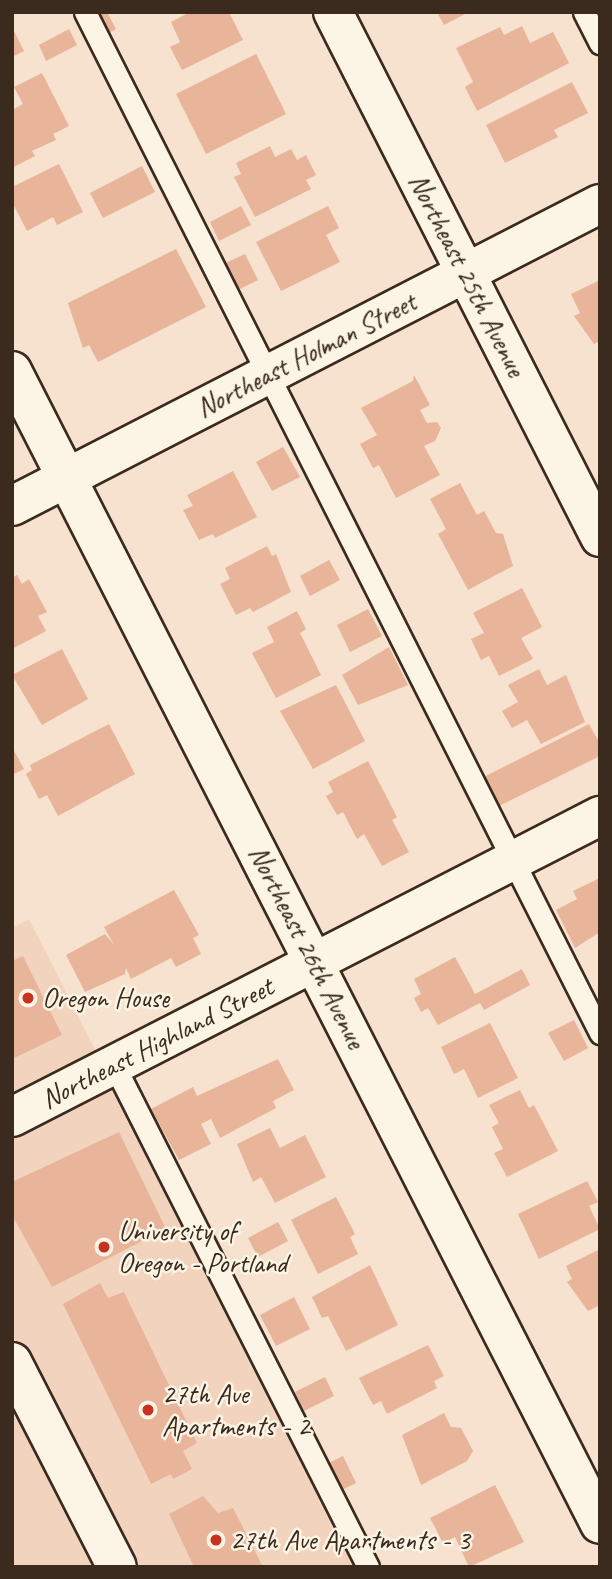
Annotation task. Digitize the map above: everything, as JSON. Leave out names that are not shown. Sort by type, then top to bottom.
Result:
[{"type":"street","name":"Northeast 25th Avenue","points":[[333,12],[600,537]]},
{"type":"street","name":"Northeast Holman Street","points":[[12,506],[600,204]]},
{"type":"street","name":"Northeast 26th Avenue","points":[[12,371],[600,1524]]},
{"type":"street","name":"Northeast Highland Street","points":[[12,1117],[600,816]]},
{"type":"street","points":[[12,1362],[117,1567]]},
{"type":"lane","points":[[85,12],[600,1032]]},
{"type":"lane","points":[[584,12],[600,43]]},
{"type":"lane","points":[[114,1065],[368,1567]]},
{"type":"shaded area","name":"University of Oregon - Portland","points":[[29,919],[357,1567],[12,1567],[12,928]]},
{"type":"building","points":[[89,12],[107,12],[116,29],[102,37]]},
{"type":"building","points":[[190,12],[229,12],[243,40],[182,70],[170,47],[180,42],[171,22]]},
{"type":"building","points":[[437,12],[469,12],[444,25]]},
{"type":"building","points":[[522,26],[530,43],[553,32],[569,63],[477,111],[465,87],[473,82],[456,48],[500,27],[504,35]]},
{"type":"building","points":[[12,27],[24,51],[12,57]]},
{"type":"building","points":[[69,29],[77,45],[46,61],[39,45]]},
{"type":"building","points":[[256,54],[286,114],[206,154],[176,94]]},
{"type":"building","points":[[42,73],[69,126],[53,134],[56,140],[32,151],[35,156],[12,168],[12,110],[23,104],[14,87]]},
{"type":"building","points":[[572,82],[588,113],[554,130],[558,137],[505,163],[486,125]]},
{"type":"building","points":[[270,146],[275,157],[291,149],[297,160],[306,155],[316,175],[306,180],[311,189],[255,217],[234,177],[241,174],[236,163]]},
{"type":"building","points":[[59,164],[83,212],[57,225],[53,217],[27,231],[12,202],[12,187]]},
{"type":"building","points":[[142,166],[155,192],[103,218],[90,193]]},
{"type":"building","points":[[241,206],[251,225],[219,241],[210,222]]},
{"type":"building","points":[[328,206],[339,228],[326,235],[340,262],[281,291],[256,242]]},
{"type":"building","points":[[176,249],[206,307],[98,362],[89,345],[83,348],[68,303]]},
{"type":"building","points":[[245,254],[258,280],[232,293],[219,266]]},
{"type":"building","points":[[600,280],[600,341],[594,344],[574,316],[580,313],[571,294]]},
{"type":"building","points":[[414,375],[430,405],[420,410],[427,423],[437,422],[441,428],[435,441],[424,446],[440,475],[396,498],[379,465],[373,468],[360,444],[377,435],[361,408],[413,381]]},
{"type":"building","points":[[283,447],[300,477],[272,491],[256,462]]},
{"type":"building","points":[[233,471],[257,517],[215,538],[213,534],[199,540],[183,510],[193,506],[187,495]]},
{"type":"building","points":[[460,483],[477,515],[484,511],[496,533],[503,534],[513,566],[468,590],[438,534],[446,529],[430,499]]},
{"type":"building","points":[[267,546],[272,556],[276,554],[291,592],[253,612],[250,608],[236,615],[220,584],[230,579],[225,568]]},
{"type":"building","points":[[329,560],[340,580],[310,596],[300,576]]},
{"type":"building","points":[[17,575],[22,584],[29,579],[47,612],[38,616],[46,631],[12,649],[12,578]]},
{"type":"building","points":[[522,588],[542,627],[521,638],[533,659],[499,676],[489,656],[481,660],[471,639],[484,633],[473,613]]},
{"type":"building","points":[[368,609],[382,636],[350,652],[337,625]]},
{"type":"building","points":[[297,611],[306,629],[300,633],[321,675],[276,698],[252,653],[274,642],[267,627]]},
{"type":"building","points":[[389,647],[408,685],[358,705],[342,675]]},
{"type":"building","points":[[62,649],[88,699],[42,725],[12,675]]},
{"type":"building","points":[[539,669],[547,685],[566,675],[585,722],[541,744],[527,720],[512,728],[502,711],[518,702],[508,685]]},
{"type":"building","points":[[336,685],[365,741],[313,769],[280,711]]},
{"type":"building","points":[[109,724],[135,774],[58,816],[47,795],[39,799],[26,774],[32,770],[30,765]]},
{"type":"building","points":[[589,724],[600,744],[600,756],[489,811],[474,782]]},
{"type":"building","points":[[12,747],[24,769],[12,775]]},
{"type":"building","points":[[368,761],[397,817],[392,820],[409,852],[382,866],[364,834],[357,839],[343,812],[337,815],[326,796],[333,792],[328,782]]},
{"type":"building","points":[[600,878],[600,932],[575,948],[556,910],[577,899],[573,891]]},
{"type":"building","points":[[174,890],[199,935],[193,938],[201,954],[176,967],[171,958],[131,979],[126,968],[125,974],[85,992],[66,955],[105,934],[114,945],[104,927]]},
{"type":"building","name":"Oregon House","points":[[23,956],[62,1035],[12,1059],[12,961]]},
{"type":"building","points":[[455,957],[475,994],[522,969],[530,985],[484,1010],[480,1003],[438,1025],[428,1008],[421,1012],[414,998],[421,994],[414,979]]},
{"type":"building","points":[[574,1020],[588,1048],[564,1061],[548,1033]]},
{"type":"building","points":[[490,1023],[518,1078],[478,1098],[464,1069],[454,1074],[441,1047]]},
{"type":"building","points":[[278,1059],[294,1090],[273,1101],[276,1108],[220,1138],[211,1119],[201,1124],[211,1144],[179,1160],[151,1109],[193,1087],[197,1096]]},
{"type":"building","points":[[520,1090],[529,1108],[534,1105],[558,1151],[507,1177],[494,1153],[503,1149],[492,1127],[499,1123],[489,1105]]},
{"type":"building","points":[[270,1128],[280,1148],[305,1135],[326,1177],[275,1203],[261,1177],[253,1182],[237,1144]]},
{"type":"building","points":[[119,1132],[166,1229],[52,1287],[12,1215],[12,1182]]},
{"type":"building","points":[[587,1181],[598,1202],[589,1206],[600,1229],[539,1259],[518,1214]]},
{"type":"building","points":[[336,1197],[355,1234],[350,1237],[358,1254],[318,1274],[291,1220]]},
{"type":"building","points":[[278,1222],[288,1241],[258,1257],[248,1238]]},
{"type":"building","points":[[600,1249],[600,1305],[588,1311],[567,1282],[572,1279],[566,1266]]},
{"type":"building","points":[[370,1265],[398,1325],[346,1351],[328,1316],[322,1318],[312,1297]]},
{"type":"building","name":"27th Ave Apartments - 2","points":[[100,1283],[108,1298],[124,1292],[197,1443],[183,1451],[192,1469],[173,1479],[171,1474],[151,1484],[63,1304]]},
{"type":"building","points":[[294,1297],[310,1329],[276,1346],[260,1315]]},
{"type":"building","points":[[428,1345],[444,1376],[434,1381],[437,1388],[387,1414],[381,1401],[373,1405],[359,1378]]},
{"type":"building","points":[[325,1377],[334,1396],[304,1411],[295,1392]]},
{"type":"building","points":[[444,1413],[451,1427],[461,1428],[473,1451],[467,1461],[421,1485],[402,1435]]},
{"type":"building","points":[[343,1456],[356,1483],[338,1492],[325,1465]]},
{"type":"building","points":[[495,1485],[524,1542],[469,1567],[455,1537],[443,1543],[430,1518]]},
{"type":"building","name":"27th Ave Apartments - 3","points":[[203,1496],[218,1513],[233,1508],[263,1567],[194,1567],[169,1514]]},
{"type":"place","name":"Oregon House","points":[[28,998]]},
{"type":"place","name":"University of Oregon - Portland","points":[[104,1247]]},
{"type":"place","name":"27th Ave Apartments - 2","points":[[148,1410]]},
{"type":"place","name":"27th Ave Apartments - 3","points":[[216,1540]]}]
